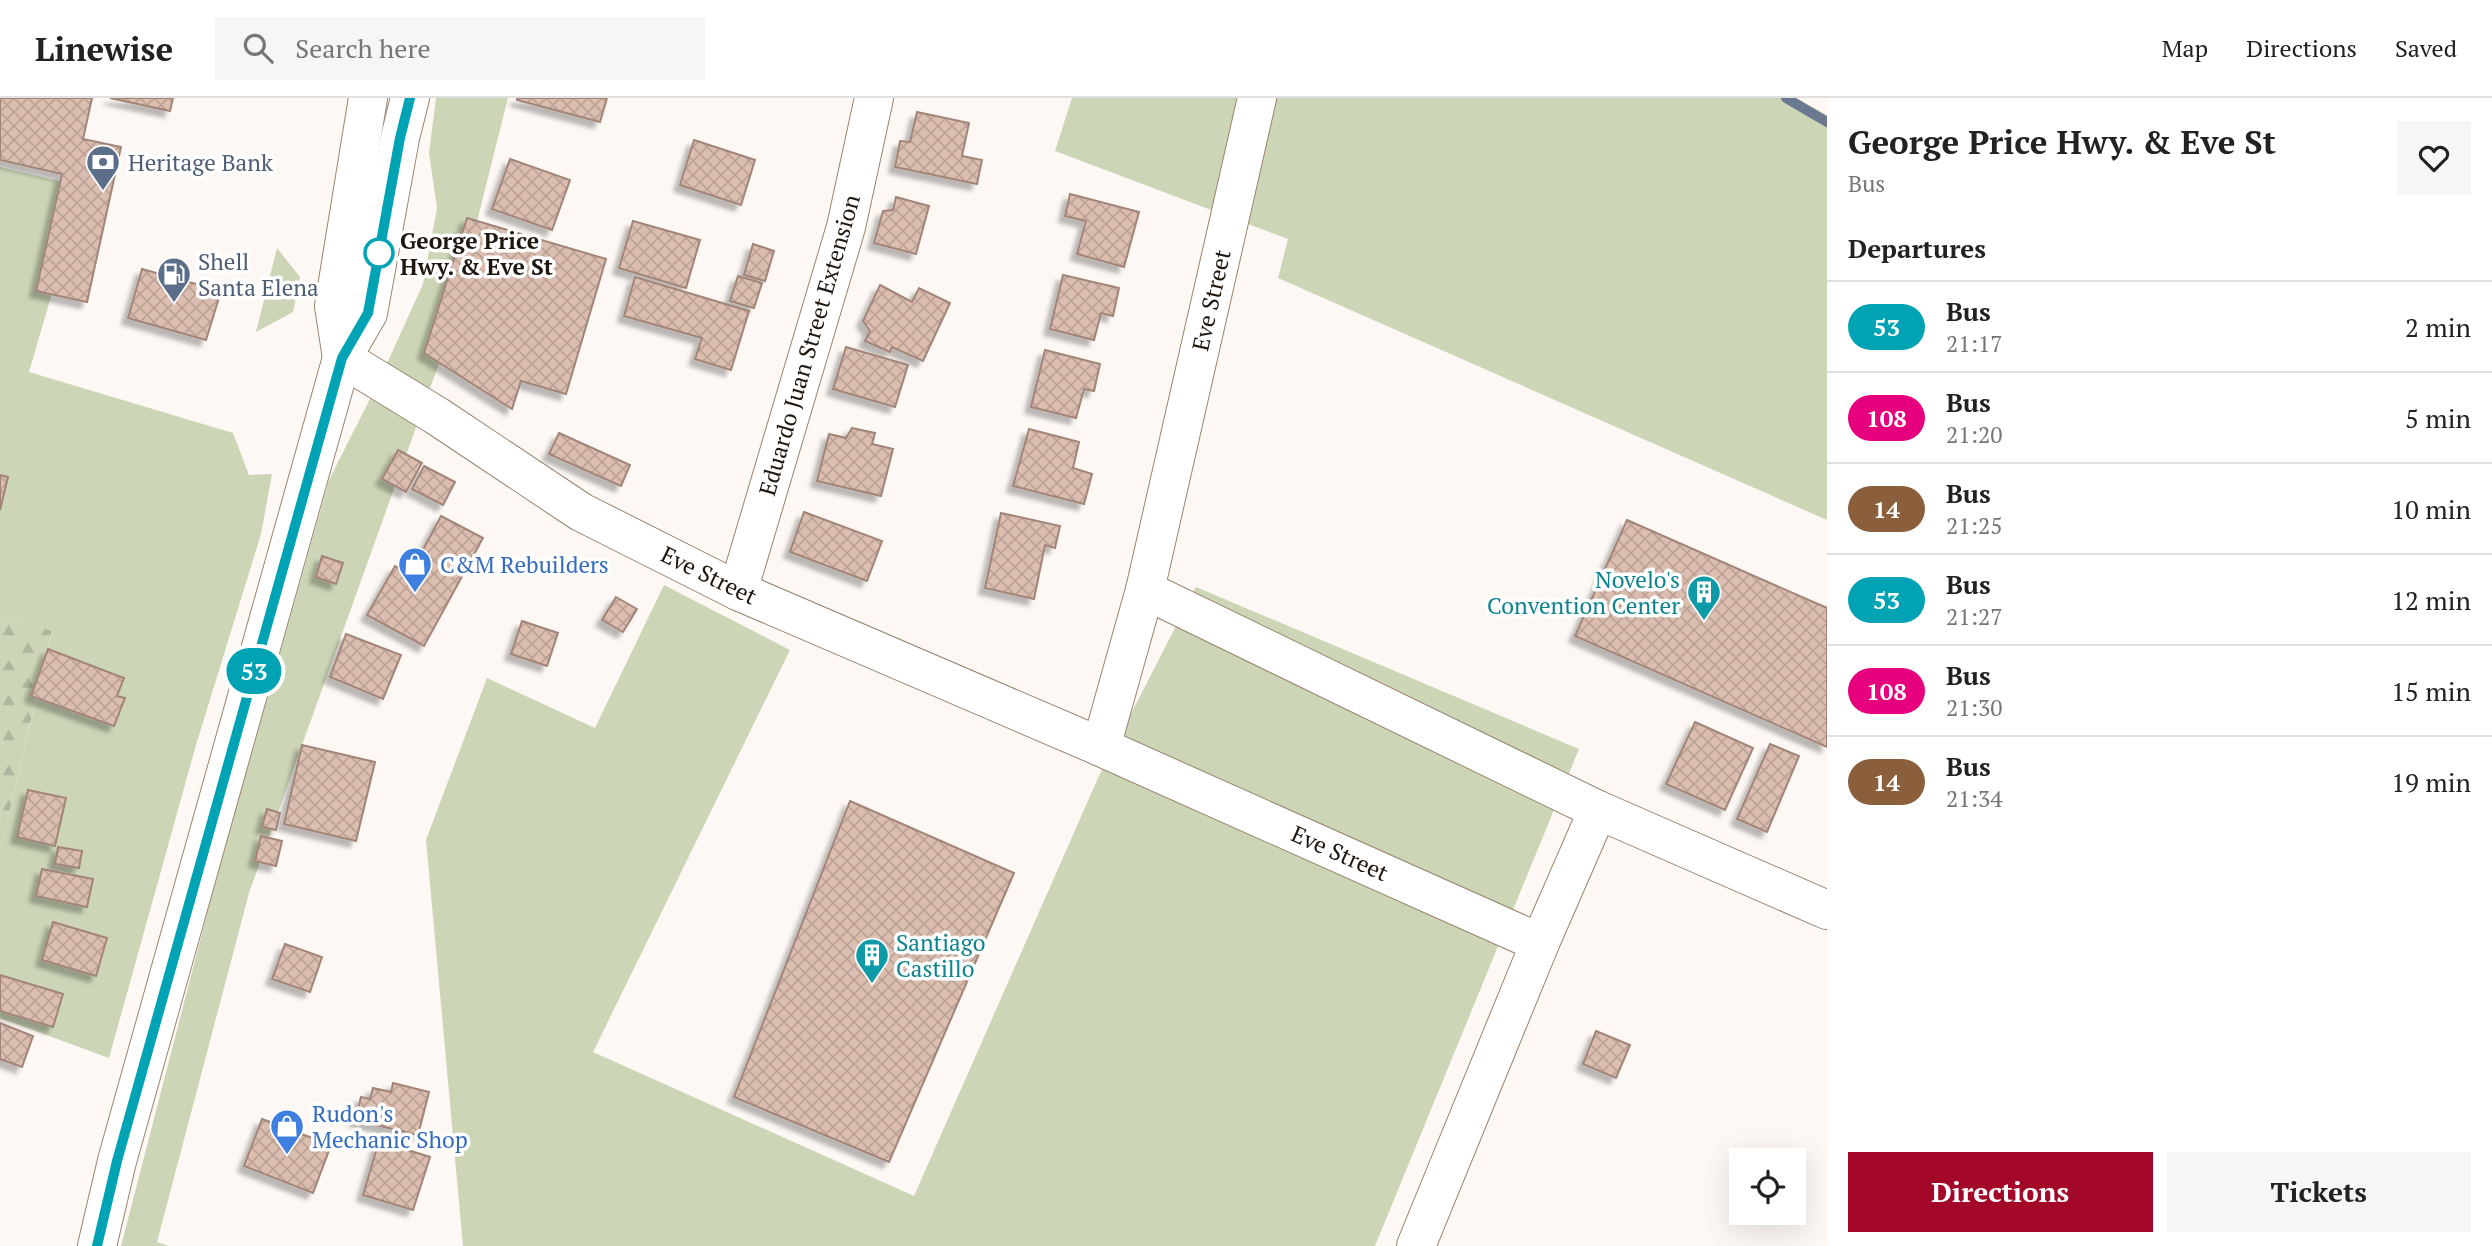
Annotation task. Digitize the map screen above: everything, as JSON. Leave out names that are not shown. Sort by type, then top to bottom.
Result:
[{"type":"main road","points":[[342,358],[334,306],[368,98]]},
{"type":"main road","points":[[97,1246],[120,1148],[342,358],[368,313],[400,138],[410,98]]},
{"type":"main road","name":"Eduardo Juan Street Extension","points":[[738,591],[846,226],[874,98]]},
{"type":"main road","name":"Eve Street","points":[[1101,747],[1145,590],[1257,98]]},
{"type":"main road","name":"Eve Street","points":[[342,358],[437,416],[581,512],[738,591],[1101,747],[1540,943]]},
{"type":"main road","points":[[1145,590],[1598,810],[1827,910]]},
{"type":"main road","points":[[1416,1246],[1540,943],[1598,810]]},
{"type":"green space","points":[[436,98],[508,98],[447,341],[249,893],[157,1242],[169,1246],[121,1246],[215,883],[329,480],[379,381],[423,284],[437,208],[429,153]]},
{"type":"green space","points":[[1072,98],[1796,98],[1827,115],[1827,520],[1278,278],[1288,239],[1055,151]]},
{"type":"green space","points":[[0,167],[83,187],[29,372],[233,433],[249,475],[272,474],[261,534],[196,745],[109,1058],[0,1018],[0,852],[52,632],[0,617]]},
{"type":"green space","points":[[277,248],[300,277],[293,312],[256,332]]},
{"type":"green space","points":[[664,585],[790,650],[593,1052],[914,1196],[1098,778],[1196,587],[1579,749],[1375,1246],[463,1246],[426,840],[487,678],[595,728]]},
{"type":"green space","points":[[0,617],[52,631],[0,852]]},
{"type":"building","points":[[0,98],[92,98],[83,139],[121,147],[87,302],[36,291],[62,174],[0,160]]},
{"type":"building","points":[[110,98],[173,98],[170,111]]},
{"type":"building","points":[[517,98],[607,98],[600,122]]},
{"type":"building","points":[[917,112],[969,123],[962,156],[982,160],[977,184],[895,167],[900,141],[910,142]]},
{"type":"building","points":[[694,140],[755,160],[741,205],[680,185]]},
{"type":"building","points":[[510,159],[570,180],[552,230],[492,209]]},
{"type":"building","points":[[1070,194],[1139,212],[1124,267],[1077,254],[1086,221],[1065,216]]},
{"type":"building","points":[[896,197],[929,206],[916,254],[874,243],[883,211],[893,210]]},
{"type":"building","points":[[467,218],[606,259],[566,394],[521,381],[512,409],[424,353]]},
{"type":"building","points":[[633,221],[700,240],[686,288],[619,268]]},
{"type":"building","points":[[753,244],[774,251],[765,281],[744,275]]},
{"type":"building","name":"Shell Santa Elena","points":[[142,269],[221,291],[206,340],[128,318]]},
{"type":"building","points":[[1063,275],[1119,288],[1113,316],[1101,313],[1094,340],[1050,329]]},
{"type":"building","points":[[738,276],[762,283],[754,308],[730,301]]},
{"type":"building","points":[[635,277],[749,311],[731,370],[695,359],[702,338],[624,316]]},
{"type":"building","points":[[880,285],[912,302],[919,288],[950,303],[923,361],[892,347],[890,352],[865,341],[870,331],[863,321]]},
{"type":"building","points":[[846,347],[908,365],[895,407],[833,389]]},
{"type":"building","points":[[1045,350],[1100,364],[1094,391],[1084,389],[1076,418],[1031,407]]},
{"type":"building","points":[[852,428],[875,433],[872,444],[893,449],[881,496],[817,481],[829,434],[846,438]]},
{"type":"building","points":[[1029,429],[1079,442],[1073,468],[1092,474],[1084,504],[1013,486]]},
{"type":"building","points":[[559,433],[630,465],[621,486],[549,454]]},
{"type":"building","points":[[398,450],[422,463],[406,492],[382,479]]},
{"type":"building","points":[[424,466],[455,482],[443,505],[412,489]]},
{"type":"building","points":[[0,475],[8,477],[0,510]]},
{"type":"building","points":[[804,512],[882,541],[867,581],[790,552]]},
{"type":"building","points":[[1001,513],[1060,526],[1055,548],[1045,545],[1034,599],[985,588]]},
{"type":"building","name":"C&M Rebuilders","points":[[441,516],[483,538],[424,646],[367,615],[395,566],[410,574]]},
{"type":"building","name":"Novelo's Convention Center","points":[[1627,520],[1827,608],[1827,747],[1575,636]]},
{"type":"building","points":[[322,556],[343,563],[336,584],[316,577]]},
{"type":"building","points":[[616,597],[637,609],[623,632],[602,620]]},
{"type":"building","points":[[522,621],[558,633],[547,666],[511,654]]},
{"type":"building","points":[[346,634],[401,655],[383,699],[330,677]]},
{"type":"building","points":[[48,649],[124,678],[117,696],[125,698],[114,726],[31,696]]},
{"type":"building","points":[[1695,722],[1753,748],[1725,810],[1666,784]]},
{"type":"building","points":[[1770,744],[1799,756],[1767,832],[1737,819]]},
{"type":"building","points":[[302,745],[375,762],[356,841],[284,824]]},
{"type":"building","points":[[28,790],[66,798],[55,846],[17,837]]},
{"type":"building","name":"Santiago Castillo","points":[[850,801],[1014,873],[889,1162],[734,1097]]},
{"type":"building","points":[[267,809],[280,813],[276,830],[262,827]]},
{"type":"building","points":[[261,836],[282,841],[276,866],[255,861]]},
{"type":"building","points":[[58,847],[82,851],[79,868],[55,864]]},
{"type":"building","points":[[42,869],[93,879],[87,907],[36,896]]},
{"type":"building","points":[[53,922],[107,938],[96,976],[42,960]]},
{"type":"building","points":[[285,944],[322,957],[310,992],[272,979]]},
{"type":"building","points":[[0,975],[63,994],[53,1027],[0,1011]]},
{"type":"building","points":[[0,1023],[33,1036],[22,1067],[0,1059]]},
{"type":"building","points":[[1596,1031],[1630,1045],[1616,1078],[1583,1064]]},
{"type":"building","points":[[393,1083],[429,1092],[418,1135],[355,1120],[361,1097],[370,1099],[373,1088],[391,1092]]},
{"type":"building","name":"Rudon's Mechanic Shop","points":[[262,1119],[331,1145],[313,1193],[244,1166]]},
{"type":"building","points":[[379,1141],[430,1157],[413,1210],[363,1195]]},
{"type":"waterway","points":[[1786,98],[1827,122]]},
{"type":"bus line","name":"53","points":[[97,1246],[117,1161],[342,358],[368,313],[400,138],[410,98]]},
{"type":"place","name":"Heritage Bank","points":[[103,192]]},
{"type":"place","name":"George Price Hwy. & Eve St","points":[[379,253]]},
{"type":"place","name":"Shell Santa Elena","points":[[174,304]]},
{"type":"place","name":"C&M Rebuilders","points":[[415,594]]},
{"type":"place","name":"Novelo's Convention Center","points":[[1704,622]]},
{"type":"place","name":"Santiago Castillo","points":[[872,985]]},
{"type":"place","name":"Rudon's Mechanic Shop","points":[[287,1156]]}]
